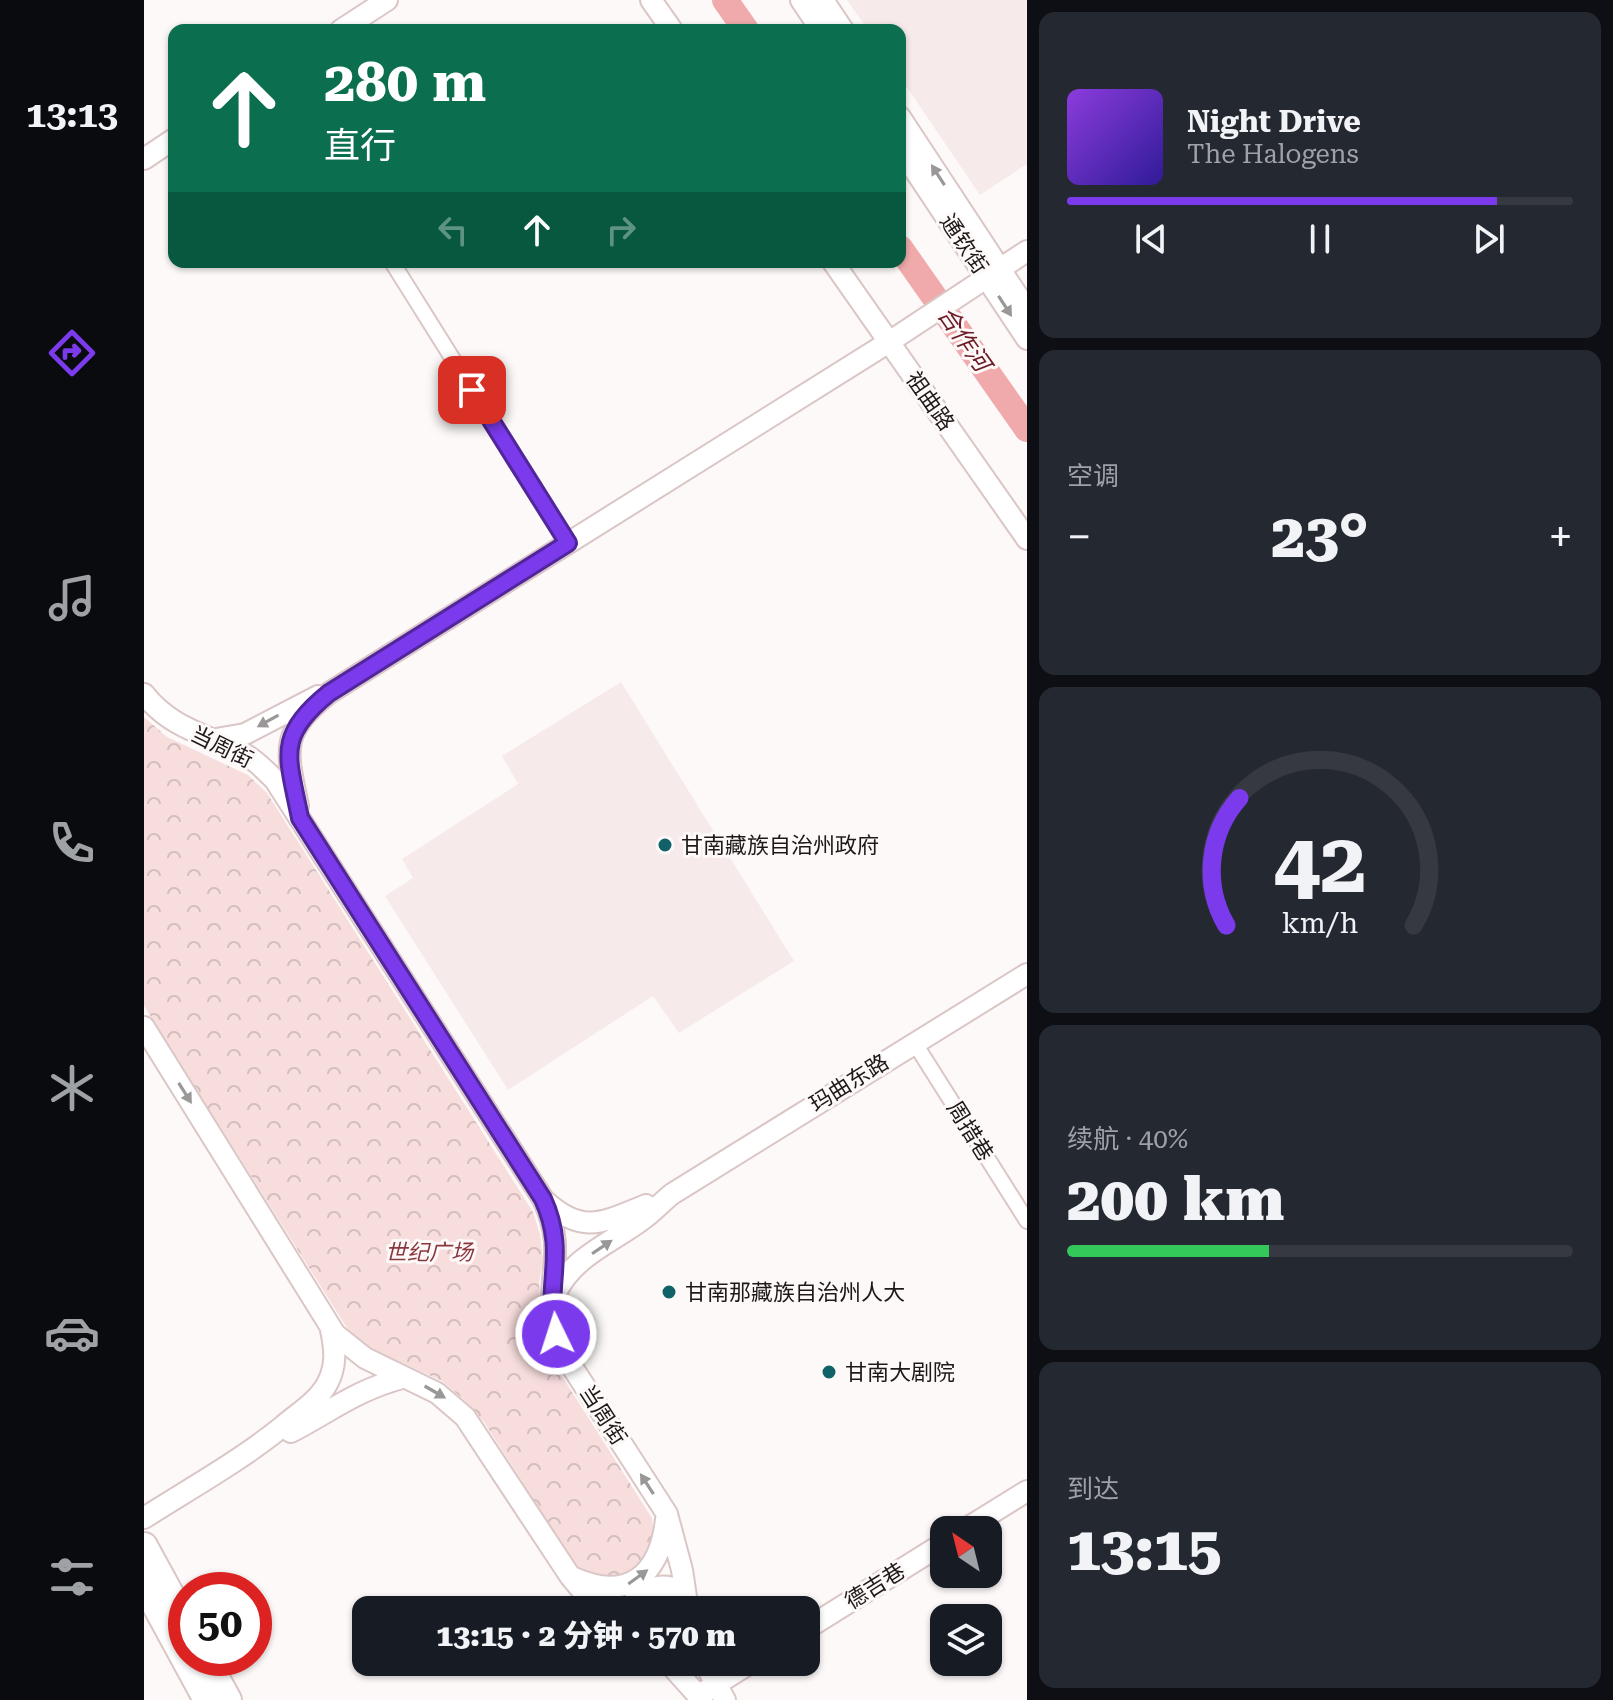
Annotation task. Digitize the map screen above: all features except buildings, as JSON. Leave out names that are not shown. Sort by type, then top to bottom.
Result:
[{"type":"highway","points":[[144,1546],[168,1590]]},
{"type":"highway","points":[[144,1584],[207,1700]]},
{"type":"highway","points":[[215,1676],[228,1700]]},
{"type":"street","points":[[350,24],[387,0]]},
{"type":"street","points":[[651,0],[668,24]]},
{"type":"street","points":[[801,0],[817,24]]},
{"type":"street","points":[[823,0],[839,24]]},
{"type":"street","points":[[906,127],[993,274],[1027,310]]},
{"type":"street","points":[[144,159],[168,143]]},
{"type":"street","name":"通钦街","points":[[906,156],[993,274],[1027,339]]},
{"type":"street","points":[[300,818],[292,775],[291,734],[298,721],[329,693],[889,342],[1027,251]]},
{"type":"street","points":[[396,268],[568,543]]},
{"type":"street","name":"祖曲路","points":[[837,268],[1027,539]]},
{"type":"street","points":[[204,737],[225,738],[245,734],[297,705],[329,693]]},
{"type":"street","name":"当周街","points":[[144,694],[157,710],[174,723],[237,750],[275,780],[543,1199],[556,1235],[557,1262],[552,1304],[556,1334],[569,1362],[667,1514],[686,1596]]},
{"type":"street","name":"玛曲东路","points":[[672,1194],[1027,974]]},
{"type":"street","points":[[144,1027],[331,1328],[347,1346],[402,1378],[437,1393],[465,1417],[570,1576],[587,1596]]},
{"type":"street","name":"周措巷","points":[[914,1042],[1027,1221]]},
{"type":"street","points":[[543,1199],[557,1212],[570,1218],[593,1222],[614,1220],[672,1194]]},
{"type":"street","points":[[552,1304],[558,1289],[574,1268],[643,1219],[672,1194]]},
{"type":"street","points":[[144,1518],[265,1442],[312,1403],[328,1382],[335,1359],[331,1328]]},
{"type":"street","points":[[265,1442],[295,1430],[350,1397],[402,1378]]},
{"type":"street","points":[[987,1516],[1027,1491]]},
{"type":"street","points":[[570,1576],[592,1586],[611,1588],[629,1584],[644,1575],[660,1550],[667,1514]]},
{"type":"street","name":"德吉巷","points":[[820,1620],[930,1552]]},
{"type":"street","points":[[640,1596],[658,1586],[674,1587],[681,1596]]},
{"type":"street","points":[[686,1676],[710,1695],[734,1676]]},
{"type":"shaded area","points":[[847,0],[1027,0],[1027,164],[980,195],[906,86],[906,24],[864,24]]},
{"type":"shaded area","points":[[621,682],[794,961],[679,1033],[653,996],[508,1090],[385,896],[413,878],[402,859],[518,784],[502,756]]},
{"type":"green space","name":"世纪广场","points":[[144,717],[167,737],[248,775],[267,793],[533,1212],[540,1234],[543,1261],[539,1283],[541,1328],[553,1362],[652,1518],[649,1550],[631,1572],[619,1578],[605,1579],[576,1566],[484,1422],[464,1400],[442,1381],[367,1347],[347,1328],[144,1006]]},
{"type":"waterway","name":"合作河","points":[[725,0],[742,24]]},
{"type":"waterway","name":"合作河","points":[[906,257],[1027,429]]},
{"type":"place","name":"甘南藏族自治州政府","points":[[665,845]]},
{"type":"place","name":"甘南那藏族自治州人大","points":[[669,1292]]},
{"type":"place","name":"甘南大剧院","points":[[829,1372]]},
{"type":"route","points":[[472,390],[568,543],[329,693],[298,721],[289,745],[300,818],[543,1199],[556,1235],[557,1262],[552,1304],[556,1334]]}]
